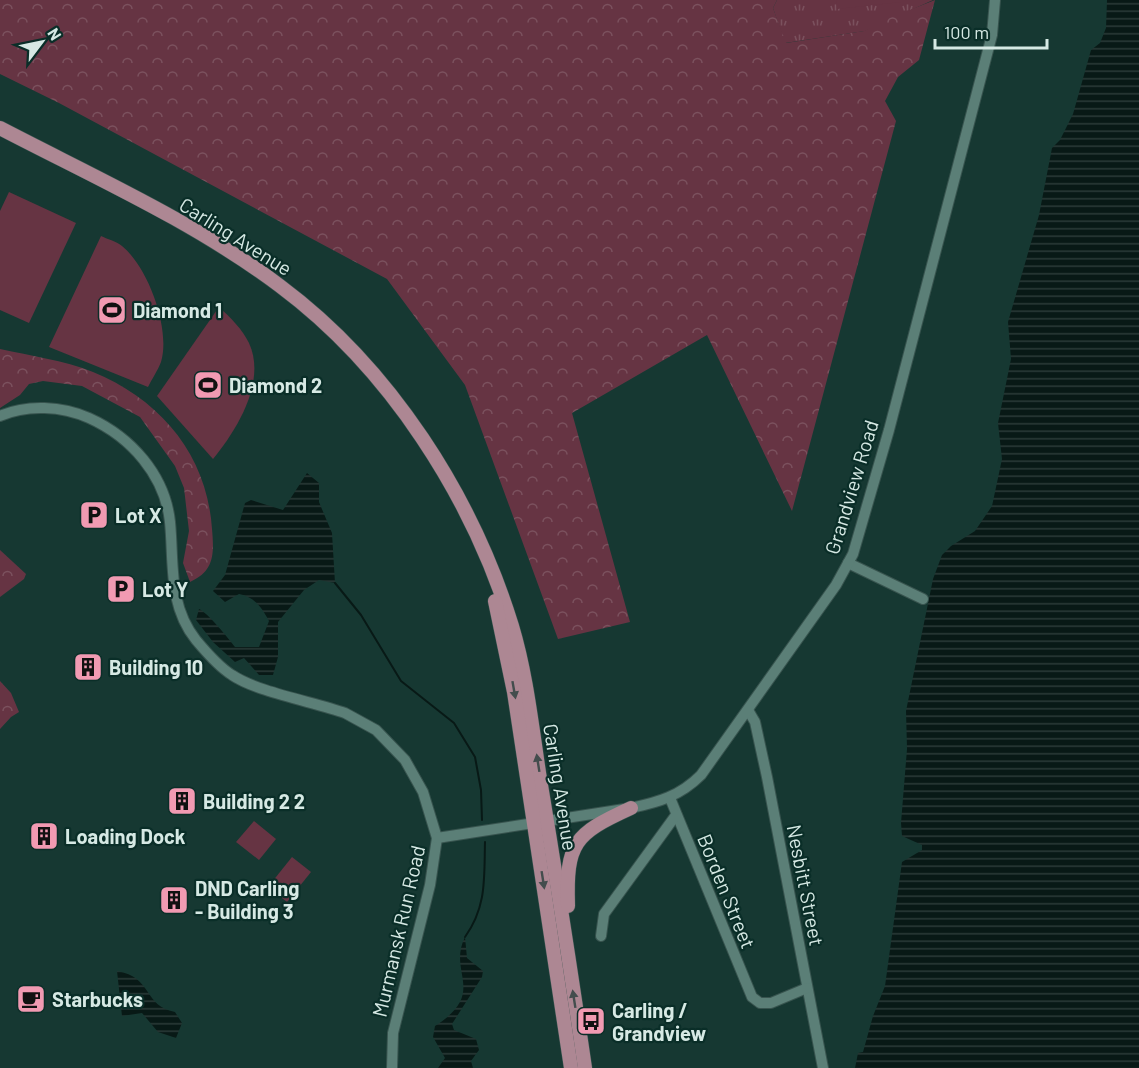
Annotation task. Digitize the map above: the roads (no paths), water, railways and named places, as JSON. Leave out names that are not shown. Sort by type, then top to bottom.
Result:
[{"type":"main road","name":"Carling Avenue","points":[[0,128],[204,237],[283,288],[328,327],[392,398],[433,457],[468,519],[500,591],[516,641],[569,1068]]},
{"type":"main road","points":[[570,971],[567,872],[571,853],[588,831],[631,808]]},
{"type":"main road","name":"Carling Avenue","points":[[540,822],[570,971],[585,1068]]},
{"type":"street","name":"Grandview Road","points":[[437,838],[631,808],[670,798],[687,788],[701,775],[836,585],[848,563],[863,521],[889,430],[992,35],[995,0]]},
{"type":"street","name":"Murmansk Run Road","points":[[0,416],[36,408],[67,411],[96,422],[130,445],[152,473],[166,504],[170,523],[174,589],[182,618],[195,639],[233,676],[345,713],[376,730],[398,751],[418,780],[437,838],[430,885],[393,1033],[392,1068]]},
{"type":"street","points":[[848,563],[923,599]]},
{"type":"street","name":"Nesbitt Street","points":[[748,710],[754,722],[767,777],[823,1068]]},
{"type":"street","name":"Borden Street","points":[[670,798],[752,997],[760,1003],[771,1003],[807,988]]},
{"type":"street","points":[[601,936],[604,914],[676,815]]},
{"type":"waterway","points":[[335,583],[361,615],[401,681],[454,723],[475,757],[481,790],[482,820]]},
{"type":"waterway","points":[[465,937],[481,903],[485,842]]},
{"type":"place","name":"Diamond 1","points":[[112,310]]},
{"type":"place","name":"Diamond 2","points":[[208,385]]},
{"type":"place","name":"Lot X","points":[[94,515]]},
{"type":"place","name":"Lot Y","points":[[121,589]]},
{"type":"place","name":"Building 10","points":[[88,667]]},
{"type":"place","name":"Building 2 2","points":[[182,801]]},
{"type":"place","name":"Loading Dock","points":[[44,836]]},
{"type":"place","name":"DND Carling - Building 3","points":[[174,900]]},
{"type":"place","name":"Starbucks","points":[[31,999]]},
{"type":"place","name":"Carling / Grandview","points":[[591,1021]]}]
